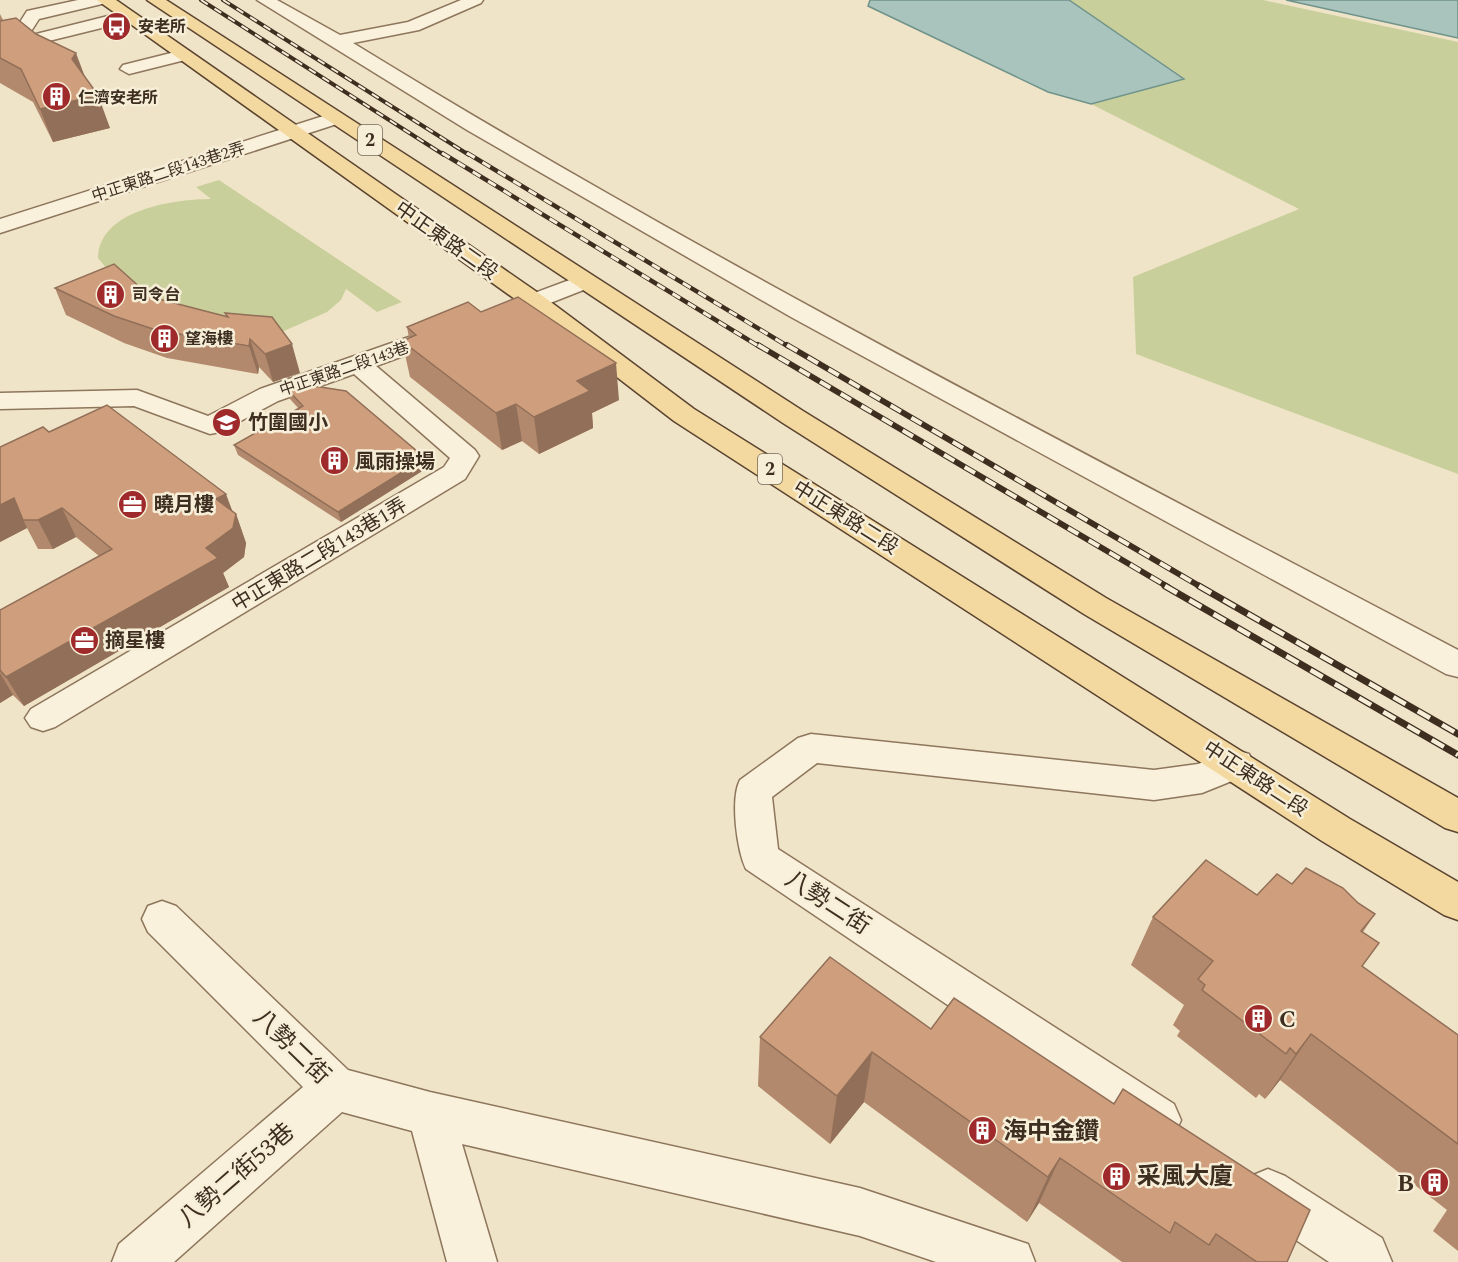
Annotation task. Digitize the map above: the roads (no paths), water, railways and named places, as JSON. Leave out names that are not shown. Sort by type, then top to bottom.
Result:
[{"type":"main road","name":"中正東路二段","points":[[105,0],[535,302],[684,415],[1236,764],[1336,830],[1458,903]]},
{"type":"main road","name":"中正東路二段","points":[[155,0],[583,282],[1095,606],[1458,817]]},
{"type":"street","points":[[0,40],[21,34],[33,15],[100,0]]},
{"type":"street","points":[[265,0],[337,40],[474,126],[800,312],[1458,665]]},
{"type":"street","points":[[337,40],[413,26],[474,0]]},
{"type":"street","points":[[0,48],[128,16]]},
{"type":"street","points":[[129,69],[183,55]]},
{"type":"street","name":"中正東路二段143巷2弄","points":[[0,226],[336,118]]},
{"type":"street","name":"中正東路二段143巷","points":[[0,401],[137,398],[210,426],[269,395],[535,302],[583,282]]},
{"type":"street","name":"中正東路二段143巷1弄","points":[[43,718],[455,473],[465,456],[348,366]]},
{"type":"street","name":"八勢二街","points":[[1186,1138],[760,857],[753,791],[811,748],[1154,785],[1202,778],[1236,764]]},
{"type":"street","name":"八勢二街","points":[[162,919],[335,1088],[430,1114],[860,1212],[1010,1262]]},
{"type":"street","name":"八勢二街53巷","points":[[136,1262],[335,1088]]},
{"type":"street","points":[[430,1114],[472,1262]]},
{"type":"street","points":[[1235,1171],[1364,1256],[1366,1262]]},
{"type":"water","points":[[870,0],[1069,0],[1184,79],[1091,104],[1048,92],[868,6]]},
{"type":"water","points":[[1286,0],[1458,0],[1458,38]]},
{"type":"railway","points":[[201,0],[444,155]]},
{"type":"railway","points":[[223,0],[469,155]]},
{"type":"railway","points":[[442,153],[760,347]]},
{"type":"railway","points":[[467,153],[789,347]]},
{"type":"railway","points":[[758,345],[1168,587]]},
{"type":"railway","points":[[787,345],[1201,587]]},
{"type":"railway","points":[[1165,586],[1458,755]]},
{"type":"railway","points":[[1199,586],[1458,734]]},
{"type":"place","name":"安老所","points":[[117,26]]},
{"type":"place","name":"仁濟安老所","points":[[57,97]]},
{"type":"place","name":"司令台","points":[[111,294]]},
{"type":"place","name":"望海樓","points":[[164,338]]},
{"type":"place","name":"竹圍國小","points":[[227,422]]},
{"type":"place","name":"風雨操場","points":[[334,461]]},
{"type":"place","name":"曉月樓","points":[[133,504]]},
{"type":"place","name":"摘星樓","points":[[84,640]]},
{"type":"place","name":"C","points":[[1258,1019]]},
{"type":"place","name":"海中金鑽","points":[[982,1131]]},
{"type":"place","name":"采風大廈","points":[[1116,1176]]},
{"type":"place","name":"B","points":[[1435,1183]]}]
